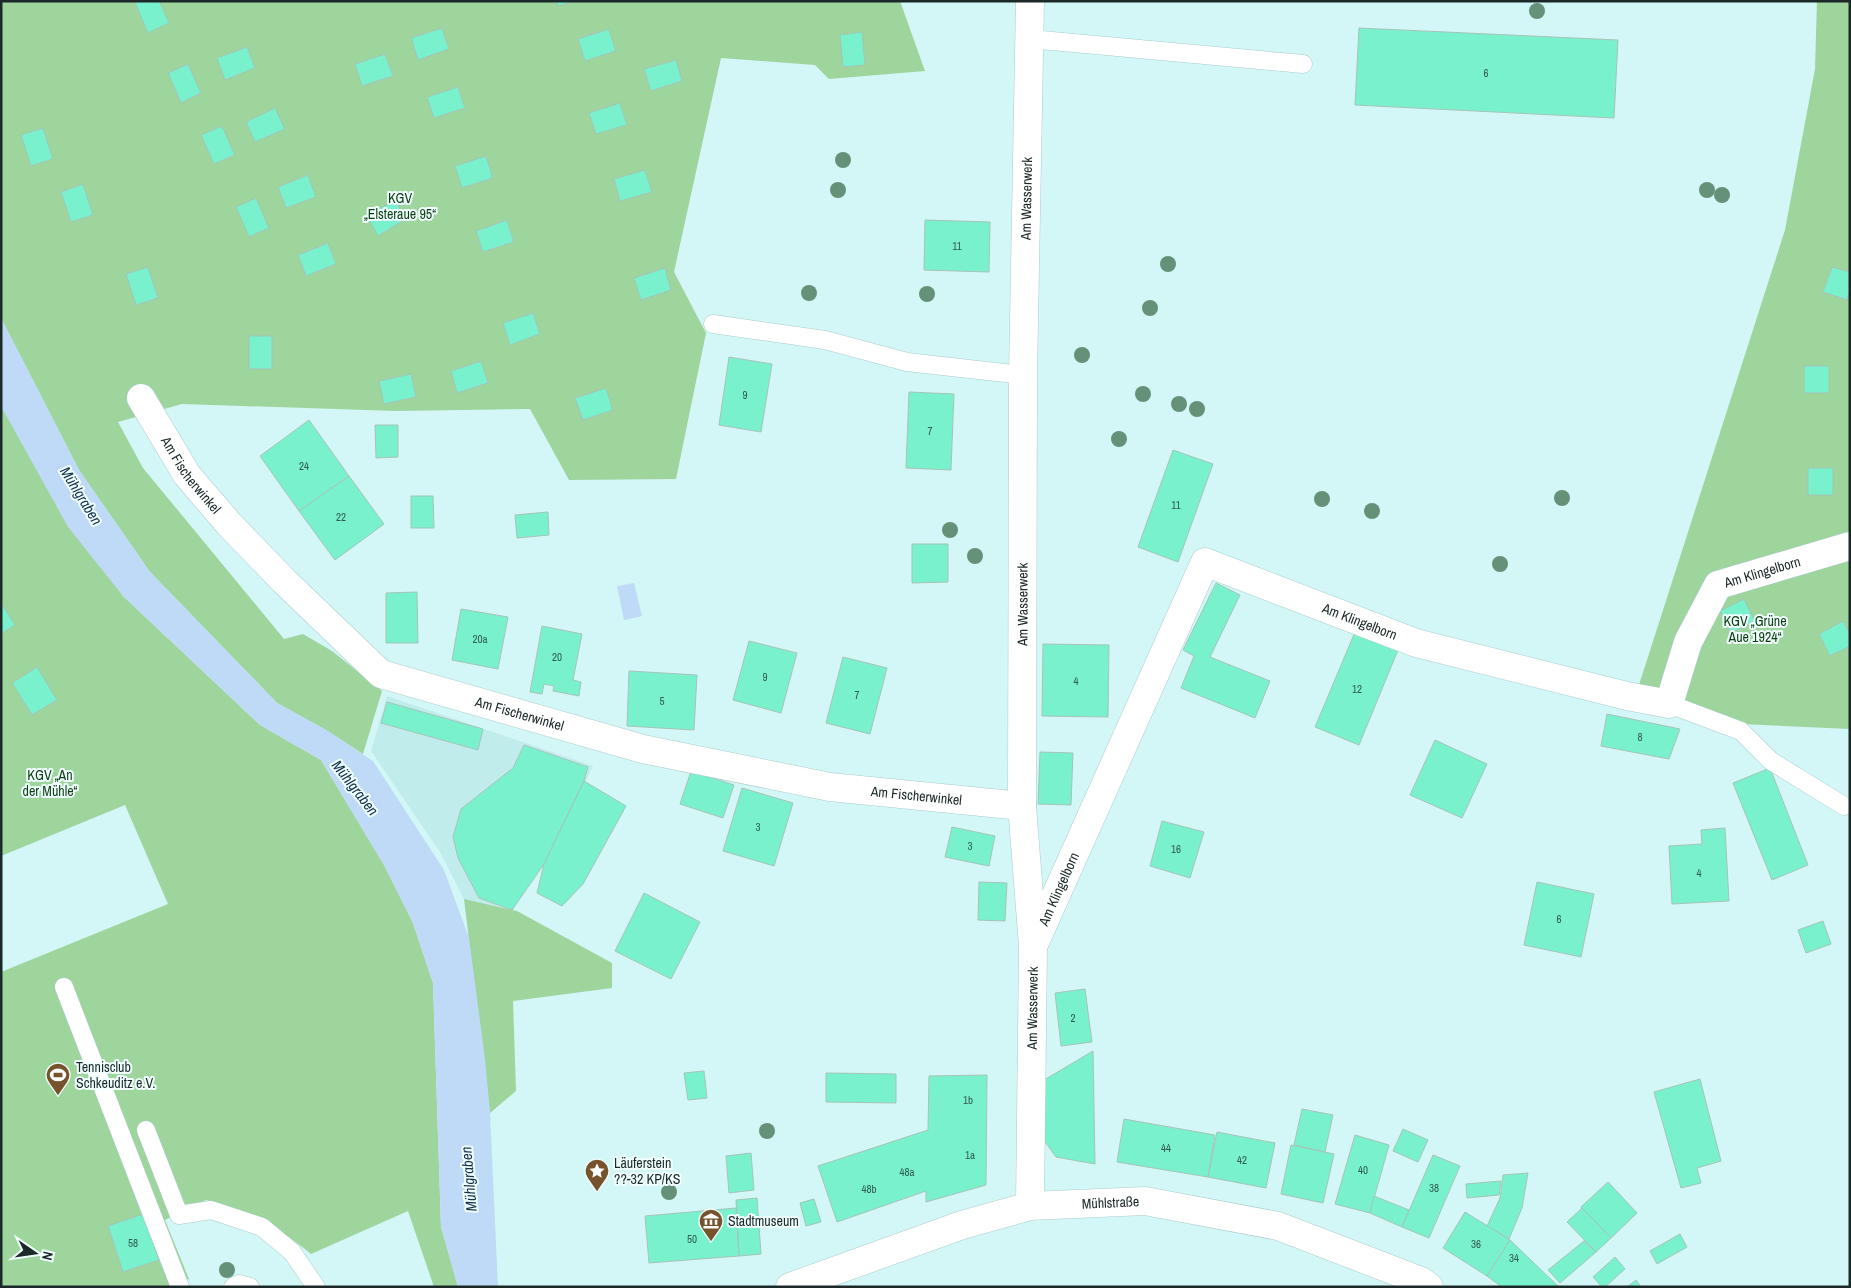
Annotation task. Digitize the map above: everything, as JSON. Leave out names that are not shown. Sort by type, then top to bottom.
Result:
[{"type":"street","name":"Am Wasserwerk","points":[[1030,1],[1023,375],[1022,806],[1033,946],[1030,1206]]},
{"type":"street","name":"Am Fischerwinkel","points":[[141,398],[188,476],[229,524],[284,581],[381,674],[643,749],[830,787],[1022,806]]},
{"type":"street","name":"Am Klingelborn","points":[[1033,946],[1205,562],[1416,643],[1627,696],[1669,704],[1688,642],[1718,585],[1850,546]]},
{"type":"street","name":"Mühlstraße","points":[[790,1287],[962,1225],[1030,1206],[1145,1201],[1278,1226],[1421,1281],[1429,1287]]},
{"type":"lane","points":[[1030,39],[1303,64]]},
{"type":"lane","points":[[713,324],[825,340],[907,362],[1023,375]]},
{"type":"lane","points":[[1669,704],[1741,730],[1771,761],[1844,806]]},
{"type":"lane","points":[[64,987],[180,1287]]},
{"type":"lane","points":[[146,1130],[179,1215],[211,1210],[262,1227],[292,1252],[316,1287]]},
{"type":"lane","points":[[233,1287],[239,1284],[250,1287]]},
{"type":"shaded area","points":[[387,696],[593,766],[544,864],[512,910],[464,899],[440,852],[371,751]]},
{"type":"green space","name":"KGV „Elsteraue 95“","points":[[1,1],[900,1],[925,71],[829,79],[815,65],[721,58],[674,272],[706,333],[676,479],[569,480],[530,409],[396,411],[182,404],[118,422],[143,468],[284,639],[303,634],[332,651],[382,691],[363,754],[326,730],[277,703],[150,572],[79,470],[1,318]]},
{"type":"green space","name":"KGV „Grüne Aue 1924“","points":[[1817,1],[1850,1],[1850,729],[1741,724],[1638,688],[1785,230],[1815,69]]},
{"type":"green space","name":"KGV „An der Mühle“","points":[[1,406],[30,456],[123,596],[260,725],[321,760],[384,865],[413,923],[433,983],[441,1227],[458,1287],[434,1287],[408,1211],[311,1254],[287,1236],[262,1221],[235,1209],[206,1200],[165,1220],[189,1279],[171,1287],[1,1287],[1,972],[168,904],[125,805],[1,856]]},
{"type":"green space","points":[[464,899],[517,911],[612,963],[612,988],[513,1001],[516,1091],[490,1113]]},
{"type":"water","name":"Mühlgraben","points":[[1,318],[79,470],[150,572],[277,703],[326,730],[373,761],[444,870],[469,938],[485,1059],[490,1113],[498,1287],[458,1287],[441,1227],[433,983],[413,923],[384,865],[321,760],[260,725],[123,596],[68,527],[1,406]]},
{"type":"water","points":[[634,583],[642,616],[624,620],[617,586]]},
{"type":"building","points":[[139,1],[159,1],[169,23],[148,33],[135,3]]},
{"type":"building","points":[[557,1],[574,1],[558,6]]},
{"type":"building","points":[[442,28],[449,49],[418,60],[411,38]]},
{"type":"building","points":[[1359,28],[1618,40],[1614,118],[1355,105]]},
{"type":"building","points":[[609,29],[616,51],[585,61],[578,39]]},
{"type":"building","points":[[862,32],[865,65],[843,67],[840,35]]},
{"type":"building","points":[[247,47],[255,68],[225,80],[217,58]]},
{"type":"building","points":[[385,54],[393,76],[362,86],[355,64]]},
{"type":"building","points":[[676,60],[682,81],[651,91],[644,69]]},
{"type":"building","points":[[188,64],[201,93],[181,103],[168,73]]},
{"type":"building","points":[[458,87],[465,108],[434,118],[427,97]]},
{"type":"building","points":[[620,103],[627,125],[596,134],[589,113]]},
{"type":"building","points":[[275,108],[285,129],[255,142],[246,122]]},
{"type":"building","points":[[222,126],[235,155],[214,164],[201,135]]},
{"type":"building","points":[[43,128],[53,159],[31,166],[21,135]]},
{"type":"building","points":[[486,156],[493,178],[462,188],[455,166]]},
{"type":"building","points":[[645,170],[652,192],[620,201],[614,179]]},
{"type":"building","points":[[308,175],[316,197],[286,208],[278,187]]},
{"type":"building","points":[[83,184],[93,215],[71,222],[61,192]]},
{"type":"building","points":[[256,198],[269,228],[249,237],[236,207]]},
{"type":"building","points":[[395,200],[406,219],[378,236],[367,216]]},
{"type":"building","points":[[507,220],[514,242],[483,252],[476,231]]},
{"type":"building","points":[[925,220],[990,222],[989,272],[924,270]]},
{"type":"building","points":[[328,243],[336,264],[306,276],[298,255]]},
{"type":"building","points":[[148,267],[158,298],[136,305],[126,274]]},
{"type":"building","points":[[1832,267],[1850,272],[1850,290],[1847,300],[1823,292]]},
{"type":"building","points":[[665,268],[671,290],[641,300],[634,278]]},
{"type":"building","points":[[533,313],[540,334],[510,345],[503,323]]},
{"type":"building","points":[[249,336],[272,336],[272,369],[249,369]]},
{"type":"building","points":[[729,357],[772,364],[761,432],[719,425]]},
{"type":"building","points":[[481,361],[488,383],[457,393],[451,371]]},
{"type":"building","points":[[1804,366],[1829,366],[1829,393],[1804,393]]},
{"type":"building","points":[[411,374],[416,397],[384,404],[379,381]]},
{"type":"building","points":[[606,388],[613,410],[583,420],[575,398]]},
{"type":"building","points":[[909,392],[954,394],[951,470],[906,468]]},
{"type":"building","points":[[309,420],[349,476],[299,511],[260,456]]},
{"type":"building","points":[[375,425],[398,425],[398,457],[376,458]]},
{"type":"building","points":[[1173,450],[1213,464],[1178,562],[1138,547]]},
{"type":"building","points":[[1808,468],[1833,468],[1833,495],[1808,495]]},
{"type":"building","points":[[349,476],[384,524],[335,560],[299,511]]},
{"type":"building","points":[[411,496],[433,496],[434,528],[411,528]]},
{"type":"building","points":[[548,512],[549,535],[517,538],[515,515]]},
{"type":"building","points":[[912,544],[948,544],[948,582],[912,583]]},
{"type":"building","points":[[1216,583],[1240,595],[1210,657],[1270,681],[1255,718],[1181,688],[1194,656],[1183,650]]},
{"type":"building","points":[[417,592],[418,643],[386,643],[386,593]]},
{"type":"building","points":[[1744,599],[1755,621],[1731,633],[1720,611]]},
{"type":"building","points":[[1,603],[15,625],[1,634]]},
{"type":"building","points":[[461,609],[508,617],[498,669],[452,660]]},
{"type":"building","points":[[1843,621],[1850,634],[1850,646],[1830,656],[1819,634]]},
{"type":"building","points":[[542,626],[582,634],[573,680],[581,682],[579,696],[553,691],[554,686],[544,684],[542,694],[530,692]]},
{"type":"building","points":[[1355,632],[1398,650],[1359,745],[1315,727]]},
{"type":"building","points":[[749,641],[797,653],[781,713],[733,700]]},
{"type":"building","points":[[1043,644],[1109,645],[1108,717],[1042,716]]},
{"type":"building","points":[[843,657],[887,668],[870,734],[826,723]]},
{"type":"building","points":[[37,667],[57,700],[32,715],[12,683]]},
{"type":"building","points":[[629,671],[697,675],[694,730],[627,726]]},
{"type":"building","points":[[387,702],[483,729],[478,750],[381,723]]},
{"type":"building","points":[[1607,714],[1680,729],[1669,759],[1601,746]]},
{"type":"building","points":[[1435,740],[1487,764],[1462,818],[1410,795]]},
{"type":"building","points":[[524,745],[588,767],[584,781],[544,864],[512,910],[479,898],[458,858],[453,837],[461,809],[513,768]]},
{"type":"building","points":[[1040,752],[1073,753],[1071,805],[1038,804]]},
{"type":"building","points":[[1770,768],[1808,865],[1772,880],[1733,783]]},
{"type":"building","points":[[691,771],[734,785],[723,818],[680,804]]},
{"type":"building","points":[[584,781],[626,806],[583,884],[562,906],[537,893],[544,864]]},
{"type":"building","points":[[742,788],[793,803],[774,866],[723,851]]},
{"type":"building","points":[[1162,821],[1204,832],[1190,878],[1150,866]]},
{"type":"building","points":[[952,827],[995,836],[989,866],[945,857]]},
{"type":"building","points":[[1725,828],[1729,901],[1672,904],[1669,846],[1702,844],[1701,830]]},
{"type":"building","points":[[979,882],[1007,883],[1005,921],[978,920]]},
{"type":"building","points":[[1537,882],[1594,894],[1581,957],[1524,945]]},
{"type":"building","points":[[644,893],[700,922],[671,979],[615,951]]},
{"type":"building","points":[[1823,921],[1831,944],[1806,953],[1798,930]]},
{"type":"building","points":[[1085,989],[1092,1042],[1061,1046],[1055,993]]},
{"type":"building","points":[[1093,1051],[1095,1164],[1056,1157],[1038,1132],[1039,1083]]},
{"type":"building","points":[[704,1071],[707,1098],[688,1100],[684,1073]]},
{"type":"building","points":[[826,1073],[896,1074],[896,1103],[826,1102]]},
{"type":"building","points":[[987,1075],[986,1185],[926,1202],[926,1191],[837,1222],[818,1166],[928,1130],[929,1076]]},
{"type":"building","points":[[1700,1079],[1721,1161],[1697,1168],[1701,1183],[1681,1188],[1654,1092]]},
{"type":"building","points":[[1302,1109],[1333,1115],[1325,1152],[1294,1145]]},
{"type":"building","points":[[1124,1119],[1215,1135],[1208,1177],[1117,1162]]},
{"type":"building","points":[[1403,1129],[1428,1140],[1418,1162],[1393,1151]]},
{"type":"building","points":[[1217,1132],[1275,1143],[1266,1188],[1208,1177]]},
{"type":"building","points":[[1355,1135],[1389,1145],[1370,1213],[1335,1204]]},
{"type":"building","points":[[1291,1145],[1334,1154],[1323,1203],[1281,1194]]},
{"type":"building","points":[[751,1153],[754,1190],[729,1193],[726,1156]]},
{"type":"building","points":[[1433,1155],[1460,1166],[1429,1238],[1402,1227]]},
{"type":"building","points":[[1528,1173],[1522,1208],[1509,1239],[1487,1226],[1500,1198],[1503,1175]]},
{"type":"building","points":[[1501,1181],[1499,1195],[1467,1198],[1466,1184]]},
{"type":"building","points":[[1608,1182],[1637,1213],[1611,1238],[1581,1207]]},
{"type":"building","points":[[1374,1196],[1409,1210],[1402,1227],[1370,1213]]},
{"type":"building","points":[[757,1198],[761,1254],[739,1256],[736,1200]]},
{"type":"building","points":[[814,1199],[821,1222],[806,1226],[800,1203]]},
{"type":"building","points":[[736,1208],[739,1256],[649,1263],[645,1216]]},
{"type":"building","points":[[1582,1208],[1611,1238],[1596,1252],[1567,1222]]},
{"type":"building","points":[[1465,1212],[1510,1240],[1487,1276],[1443,1248]]},
{"type":"building","points":[[143,1214],[159,1260],[123,1272],[108,1226]]},
{"type":"building","points":[[1680,1234],[1687,1247],[1657,1264],[1650,1251]]},
{"type":"building","points":[[1510,1240],[1559,1287],[1502,1287],[1487,1276]]},
{"type":"building","points":[[1584,1241],[1596,1252],[1560,1283],[1548,1270]]},
{"type":"building","points":[[1615,1257],[1625,1269],[1605,1287],[1602,1287],[1593,1277]]},
{"type":"building","points":[[1636,1280],[1641,1287],[1627,1287]]},
{"type":"place","name":"Tennisclub Schkeuditz e.V.","points":[[58,1096]]},
{"type":"place","name":"Läuferstein ??-32 KP/KS","points":[[597,1192]]},
{"type":"place","name":"Stadtmuseum","points":[[711,1242]]}]
